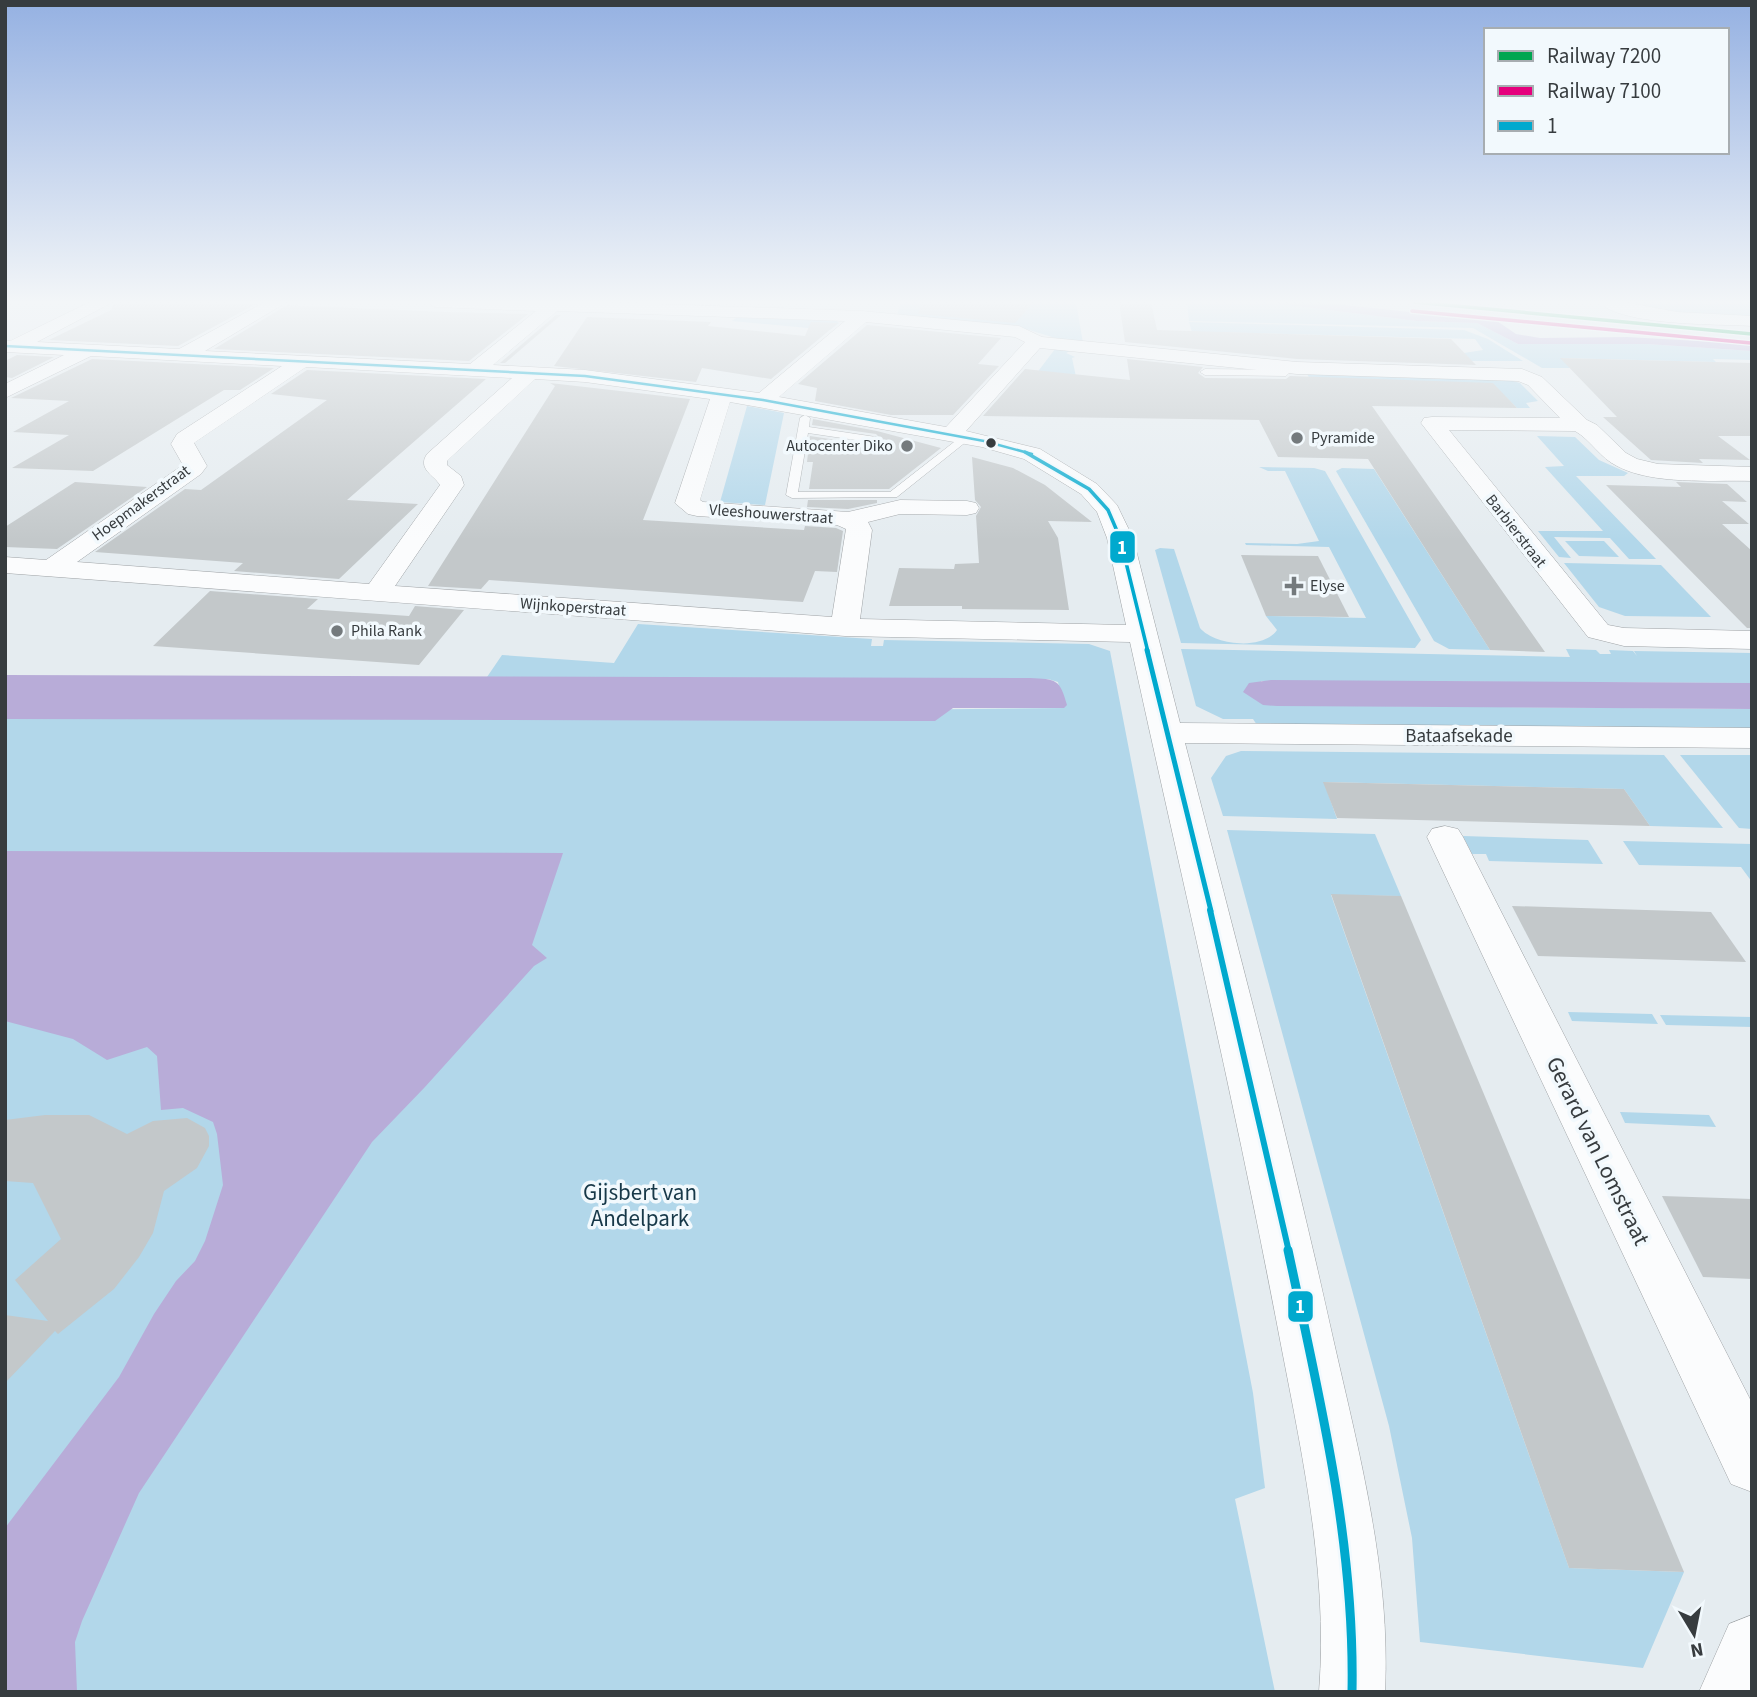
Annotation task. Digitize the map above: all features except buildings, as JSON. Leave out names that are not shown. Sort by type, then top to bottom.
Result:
[{"type":"street","points":[[5,392],[26,381]]},
{"type":"street","name":"Hoepmakerstraat","points":[[52,568],[193,469],[195,466],[183,444],[185,439],[272,381]]},
{"type":"street","points":[[377,593],[452,485],[453,481],[436,468],[435,459],[521,381]]},
{"type":"street","points":[[634,381],[763,400],[805,418],[959,436],[1032,454],[1076,479],[1108,510],[1120,538],[1282,1219],[1344,1527],[1354,1660],[1352,1692]]},
{"type":"street","points":[[763,400],[785,381]]},
{"type":"street","points":[[959,436],[1003,381]]},
{"type":"street","points":[[1535,381],[1579,425],[1589,430],[1618,458],[1644,469],[1752,474]]},
{"type":"street","name":"Vleeshouwerstraat","points":[[722,394],[687,499],[688,506],[705,510],[847,520],[900,507],[967,508]]},
{"type":"street","name":"Barbierstraat","points":[[1579,425],[1432,424],[1598,631],[1624,637],[1752,640]]},
{"type":"street","name":"Vleeshouwerstraat","points":[[845,627],[859,530],[856,524],[847,520]]},
{"type":"street","name":"Wijnkoperstraat","points":[[5,565],[845,627],[1142,634]]},
{"type":"street","name":"Bataafsekade","points":[[1165,733],[1752,738]]},
{"type":"street","name":"Gerard van Lomstraat","points":[[1445,837],[1752,1464]]},
{"type":"street","points":[[1732,1692],[1752,1647]]},
{"type":"lane","points":[[876,440],[805,418],[792,495],[893,495],[959,436]]},
{"type":"green space","points":[[1031,381],[1077,381],[1078,386],[1027,386]]},
{"type":"green space","points":[[1311,381],[1513,381],[1520,383],[1538,401],[1526,403],[1530,408],[1517,408],[1505,396],[1319,394]]},
{"type":"green space","points":[[747,406],[784,413],[765,505],[720,502]]},
{"type":"green space","points":[[1537,436],[1575,437],[1599,460],[1628,473],[1624,476],[1576,476],[1656,559],[1629,559],[1610,538],[1554,537],[1571,558],[1559,557],[1538,531],[1603,531],[1545,467],[1564,466]]},
{"type":"green space","points":[[1259,467],[1314,468],[1325,471],[1421,640],[1415,648],[1181,643],[1155,550],[1160,548],[1174,549],[1200,628],[1207,634],[1227,642],[1250,643],[1270,637],[1277,630],[1266,616],[1366,618],[1329,547],[1246,545],[1245,543],[1297,544],[1319,541],[1285,471],[1268,471]]},
{"type":"green space","points":[[1342,468],[1374,469],[1490,650],[1449,649],[1434,641],[1336,471]]},
{"type":"green space","points":[[1565,541],[1604,541],[1619,557],[1579,556]]},
{"type":"green space","points":[[1564,563],[1661,565],[1711,617],[1625,616],[1599,607]]},
{"type":"green space","name":"Gijsbert van Andelpark","points":[[638,624],[872,639],[871,646],[883,646],[884,640],[1089,644],[1110,651],[1253,1393],[1265,1488],[1235,1499],[1275,1692],[5,1692],[5,719],[1064,708],[1058,682],[1048,679],[487,677],[502,655],[614,663]]},
{"type":"green space","points":[[1181,649],[1570,657],[1566,649],[1596,650],[1600,654],[1611,654],[1609,650],[1633,651],[1637,656],[1634,651],[1752,653],[1752,683],[1261,681],[1263,705],[1752,709],[1752,728],[1257,725],[1253,719],[1223,719],[1196,706]]},
{"type":"green space","points":[[1241,751],[1664,755],[1723,828],[1650,826],[1624,789],[1324,782],[1337,819],[1223,816],[1211,778],[1226,756]]},
{"type":"green space","points":[[1680,755],[1752,755],[1752,829],[1739,828]]},
{"type":"green space","points":[[1227,830],[1375,834],[1401,896],[1331,895],[1569,1568],[1684,1572],[1643,1668],[1420,1642],[1412,1538],[1389,1426]]},
{"type":"green space","points":[[1463,836],[1588,840],[1603,864],[1489,861],[1486,854],[1472,854]]},
{"type":"green space","points":[[1623,841],[1752,844],[1752,882],[1741,867],[1639,865]]},
{"type":"green space","points":[[1568,1012],[1652,1014],[1658,1024],[1572,1021]]},
{"type":"green space","points":[[1660,1015],[1752,1017],[1752,1027],[1666,1025]]},
{"type":"green space","points":[[1620,1112],[1709,1115],[1716,1127],[1625,1123]]},
{"type":"shaded area","points":[[5,675],[1030,678],[1056,682],[1067,705],[1064,708],[953,708],[935,721],[5,719]]},
{"type":"shaded area","points":[[1271,680],[1752,683],[1752,709],[1277,706],[1263,705],[1243,692],[1249,683]]},
{"type":"shaded area","points":[[5,851],[563,853],[532,945],[547,958],[534,966],[372,1142],[139,1493],[75,1642],[77,1692],[5,1692],[5,1528],[119,1377],[154,1314],[176,1281],[195,1261],[205,1241],[223,1185],[213,1122],[183,1108],[161,1110],[157,1056],[147,1047],[107,1060],[73,1039],[5,1021]]},
{"type":"transit line","name":"1","points":[[624,381],[763,400],[984,441],[1032,454],[1089,489],[1108,510],[1120,538],[1236,1017],[1320,1401],[1346,1546],[1353,1643],[1352,1692]]},
{"type":"place","name":"Pyramide","points":[[1297,438]]},
{"type":"place","name":"Autocenter Diko","points":[[907,446]]},
{"type":"place","name":"Elyse","points":[[1294,586]]},
{"type":"place","name":"Phila Rank","points":[[337,631]]}]
